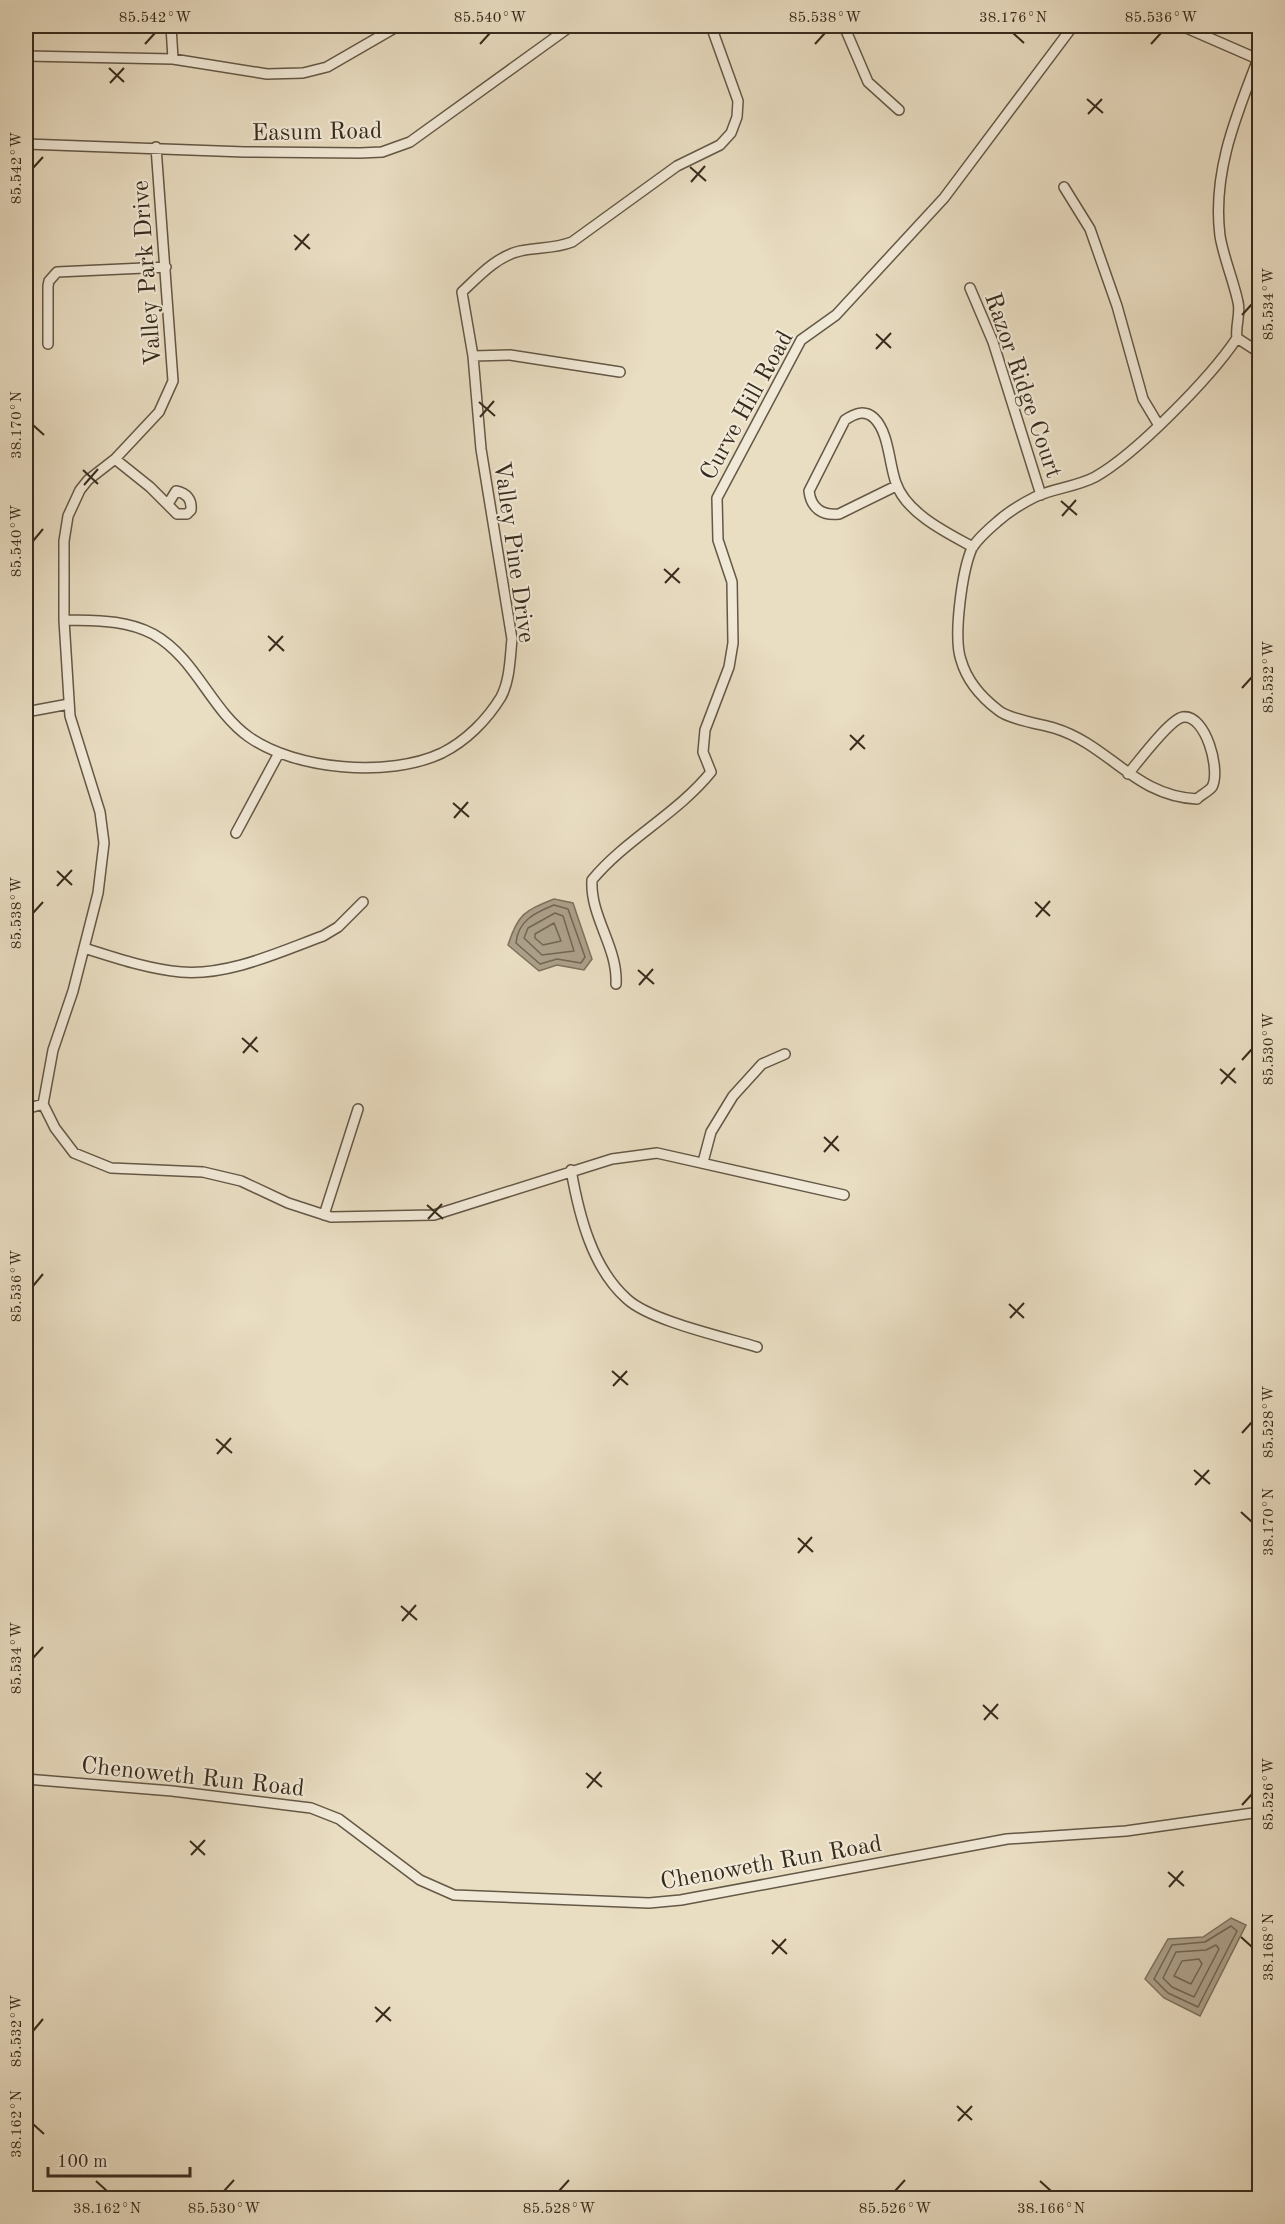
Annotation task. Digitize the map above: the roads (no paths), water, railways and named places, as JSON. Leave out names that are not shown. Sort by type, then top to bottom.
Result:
[{"type":"street","points":[[171,26],[174,59]]},
{"type":"street","points":[[26,56],[174,59],[267,74],[303,73],[327,67],[398,26]]},
{"type":"street","name":"Easum Road","points":[[26,144],[246,152],[360,153],[397,148],[436,125],[571,26]]},
{"type":"street","name":"Valley Pine Drive","points":[[64,620],[122,623],[154,635],[192,669],[213,701],[238,728],[279,753],[310,763],[346,768],[421,760],[440,754],[465,738],[490,712],[502,695],[510,664],[512,639],[481,449],[473,356],[462,292],[502,258],[520,251],[557,248],[572,242],[677,166],[726,140],[737,117],[738,101],[711,26]]},
{"type":"street","points":[[844,26],[868,82],[899,110]]},
{"type":"street","name":"Curve Hill Road","points":[[616,984],[616,967],[591,898],[592,880],[622,848],[707,778],[711,772],[703,752],[709,715],[729,667],[733,643],[732,582],[718,540],[717,498],[801,340],[836,315],[944,198],[1073,26]]},
{"type":"street","points":[[1128,774],[1171,723],[1184,717],[1196,720],[1204,731],[1215,768],[1212,787],[1197,799],[1178,798],[1157,791],[1128,774],[1108,756],[1074,734],[1000,712],[973,686],[960,658],[958,612],[973,547],[998,521],[1041,495],[1095,477],[1122,458],[1211,372],[1237,338],[1239,304],[1220,233],[1220,191],[1227,144],[1259,59],[1182,26]]},
{"type":"street","name":"Valley Park Drive","points":[[43,1104],[53,1050],[98,893],[104,843],[100,812],[70,716],[64,620],[64,542],[68,516],[80,490],[88,480],[115,459],[159,412],[173,381],[156,147]]},
{"type":"street","points":[[1064,187],[1090,229],[1117,306],[1143,399],[1158,424]]},
{"type":"street","points":[[48,344],[48,286],[49,281],[57,272],[166,267]]},
{"type":"street","name":"Razor Ridge Court","points":[[970,288],[993,342],[1041,495]]},
{"type":"street","points":[[1237,338],[1260,353]]},
{"type":"street","points":[[473,356],[510,355],[620,372]]},
{"type":"street","points":[[896,486],[839,514],[829,515],[818,510],[810,502],[809,491],[845,420],[854,414],[864,412],[873,417],[881,427],[896,486],[915,511],[973,547]]},
{"type":"street","points":[[115,459],[168,504]]},
{"type":"street","points":[[26,712],[69,704]]},
{"type":"street","points":[[236,833],[279,753]]},
{"type":"street","points":[[84,948],[159,969],[183,972],[213,971],[323,936],[338,927],[363,902]]},
{"type":"street","points":[[703,1162],[711,1132],[733,1096],[762,1064],[786,1054]]},
{"type":"street","points":[[26,1109],[43,1104],[55,1128],[74,1153],[111,1168],[203,1172],[241,1181],[288,1203],[331,1217],[434,1215],[572,1170],[612,1159],[657,1153],[844,1195]]},
{"type":"street","points":[[324,1215],[358,1109]]},
{"type":"street","points":[[572,1170],[577,1200],[603,1273],[628,1300],[675,1323],[757,1347]]},
{"type":"street","name":"Chenoweth Run Road","points":[[26,1779],[172,1791],[311,1808],[339,1819],[420,1880],[454,1895],[626,1902],[681,1900],[1007,1839],[1126,1831],[1260,1812]]},
{"type":"water","points":[[554,899],[573,903],[592,959],[584,970],[557,965],[539,971],[508,945],[515,926],[524,915]]},
{"type":"water","points":[[1231,1918],[1246,1925],[1200,2016],[1164,1998],[1145,1979],[1168,1939],[1203,1937]]}]
